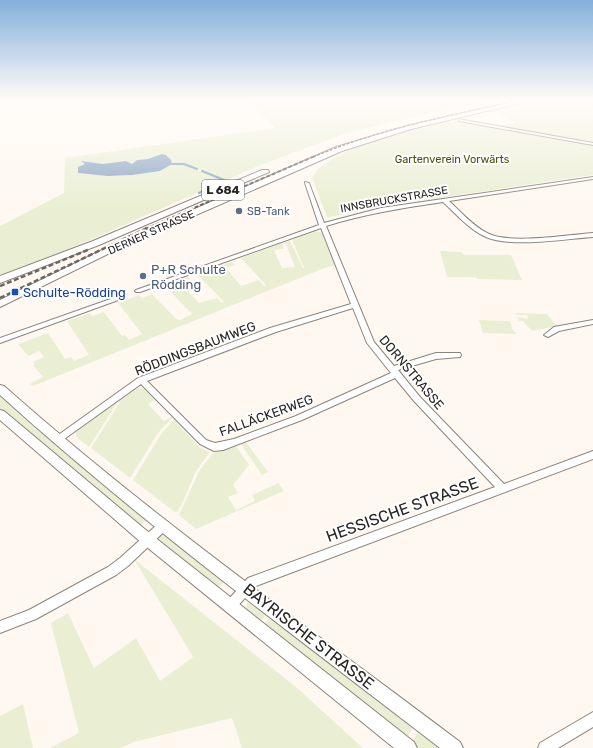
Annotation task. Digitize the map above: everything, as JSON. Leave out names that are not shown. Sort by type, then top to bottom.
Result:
[{"type":"main road","points":[[294,159],[366,134]]},
{"type":"main road","name":"DERNER STRASSE","points":[[0,304],[118,246],[339,149],[387,134]]},
{"type":"main road","name":"DERNER STRASSE","points":[[0,280],[141,224],[273,168]]},
{"type":"street","points":[[537,134],[593,144]]},
{"type":"street","name":"INNSBRUCKSTRASSE","points":[[138,291],[259,249],[322,224],[365,213],[593,178]]},
{"type":"street","name":"DORNSTRASSE","points":[[307,184],[371,343],[394,372],[446,431],[503,489]]},
{"type":"street","points":[[445,201],[483,234],[496,239],[515,240],[593,235]]},
{"type":"street","points":[[0,341],[119,298]]},
{"type":"street","name":"RÖDDINGSBAUMWEG","points":[[57,440],[141,380],[273,330],[355,305]]},
{"type":"street","points":[[548,335],[557,329],[593,322]]},
{"type":"street","name":"FALLÄCKERWEG","points":[[141,380],[203,442],[218,446],[236,442],[299,418],[394,372],[436,356],[457,355]]},
{"type":"street","name":"BAYRISCHE STRASSE","points":[[0,389],[57,440],[164,525],[454,748]]},
{"type":"street","name":"BAYRISCHE STRASSE","points":[[0,414],[148,540],[408,748]]},
{"type":"street","name":"HESSISCHE STRASSE","points":[[230,606],[252,582],[593,455]]},
{"type":"street","points":[[0,627],[32,615],[106,575],[124,562],[164,525]]},
{"type":"street","points":[[544,748],[593,719]]},
{"type":"green space","points":[[234,134],[344,134],[258,166],[58,254],[0,276],[0,226],[64,193],[65,158]],"holes":[[[158,155],[167,156],[171,160],[160,171],[122,176],[79,174],[78,167],[85,164],[83,161],[100,164],[122,162],[132,164],[137,160],[148,159]]]},
{"type":"green space","name":"Gartenverein Vorwärts","points":[[395,134],[531,134],[593,145],[593,175],[383,206],[327,217],[312,178],[320,167],[353,149]]},
{"type":"green space","points":[[542,134],[593,134],[593,143]]},
{"type":"green space","points":[[316,231],[322,233],[335,266],[327,267],[33,386],[30,384],[43,377],[33,365],[35,364],[33,362],[44,357],[39,351],[28,356],[18,344],[48,333],[65,359],[71,357],[74,361],[89,355],[67,321],[90,313],[92,316],[104,312],[122,336],[125,335],[129,340],[142,334],[118,303],[139,295],[142,298],[152,294],[176,319],[180,320],[192,314],[165,286],[188,277],[190,279],[181,284],[199,303],[217,298],[222,303],[224,302],[197,274],[231,262],[235,265],[226,268],[241,286],[259,280],[264,286],[266,285],[241,258],[282,243],[284,249],[274,250],[282,268],[295,267],[285,242],[290,241],[304,268],[292,240]]},
{"type":"green space","points":[[440,251],[462,252],[464,255],[511,255],[522,280],[447,277]]},
{"type":"green space","points":[[515,313],[547,314],[557,326],[532,331],[523,321],[519,321],[517,317],[528,319],[527,315],[516,315]]},
{"type":"green space","points":[[479,320],[510,321],[512,329],[517,334],[483,333]]},
{"type":"green space","points":[[140,388],[144,389],[155,400],[148,404],[164,421],[171,417],[172,418],[158,433],[130,478],[91,448],[120,402],[116,401],[131,390]]},
{"type":"green space","points":[[0,396],[148,519],[139,527],[0,410]]},
{"type":"green space","points":[[114,403],[117,403],[89,447],[76,437],[76,432],[79,429]]},
{"type":"green space","points":[[174,420],[199,447],[210,452],[196,471],[181,506],[176,513],[133,480],[161,434]]},
{"type":"green space","points":[[246,442],[268,472],[262,475],[241,444]]},
{"type":"green space","points":[[236,446],[249,465],[233,485],[238,493],[228,497],[236,510],[255,501],[252,495],[278,483],[284,491],[196,529],[179,515],[199,471],[213,453]]},
{"type":"green space","points":[[162,533],[224,579],[223,584],[217,587],[157,540],[157,537]]},
{"type":"green space","points":[[134,559],[296,687],[363,748],[242,748],[232,718],[134,742],[120,748],[50,748],[79,733],[51,623],[68,613],[94,668],[136,638],[160,681],[193,657]]},
{"type":"green space","points":[[252,601],[268,612],[260,622],[246,610],[247,603]]},
{"type":"green space","points":[[272,615],[414,725],[407,739],[264,625]]},
{"type":"green space","points":[[23,704],[33,748],[0,748],[0,716]]},
{"type":"green space","points":[[419,729],[444,748],[418,748],[412,743]]},
{"type":"water","points":[[162,154],[166,155],[171,160],[172,164],[160,171],[132,175],[108,176],[78,173],[78,167],[85,164],[81,161],[103,164],[126,161],[132,164],[137,160],[148,159]]},
{"type":"waterway","points":[[172,164],[184,164],[197,169]]},
{"type":"waterway","points":[[199,193],[224,180],[202,171]]},
{"type":"railway","points":[[313,157],[378,134]]},
{"type":"railway","points":[[145,229],[315,156]]},
{"type":"railway","points":[[0,298],[147,228]]},
{"type":"railway","points":[[0,286],[90,249]]},
{"type":"place","name":"SB-Tank","points":[[239,211]]},
{"type":"place","name":"P+R Schulte Rödding","points":[[143,276]]},
{"type":"place","name":"Schulte-Rödding","points":[[15,292]]}]
